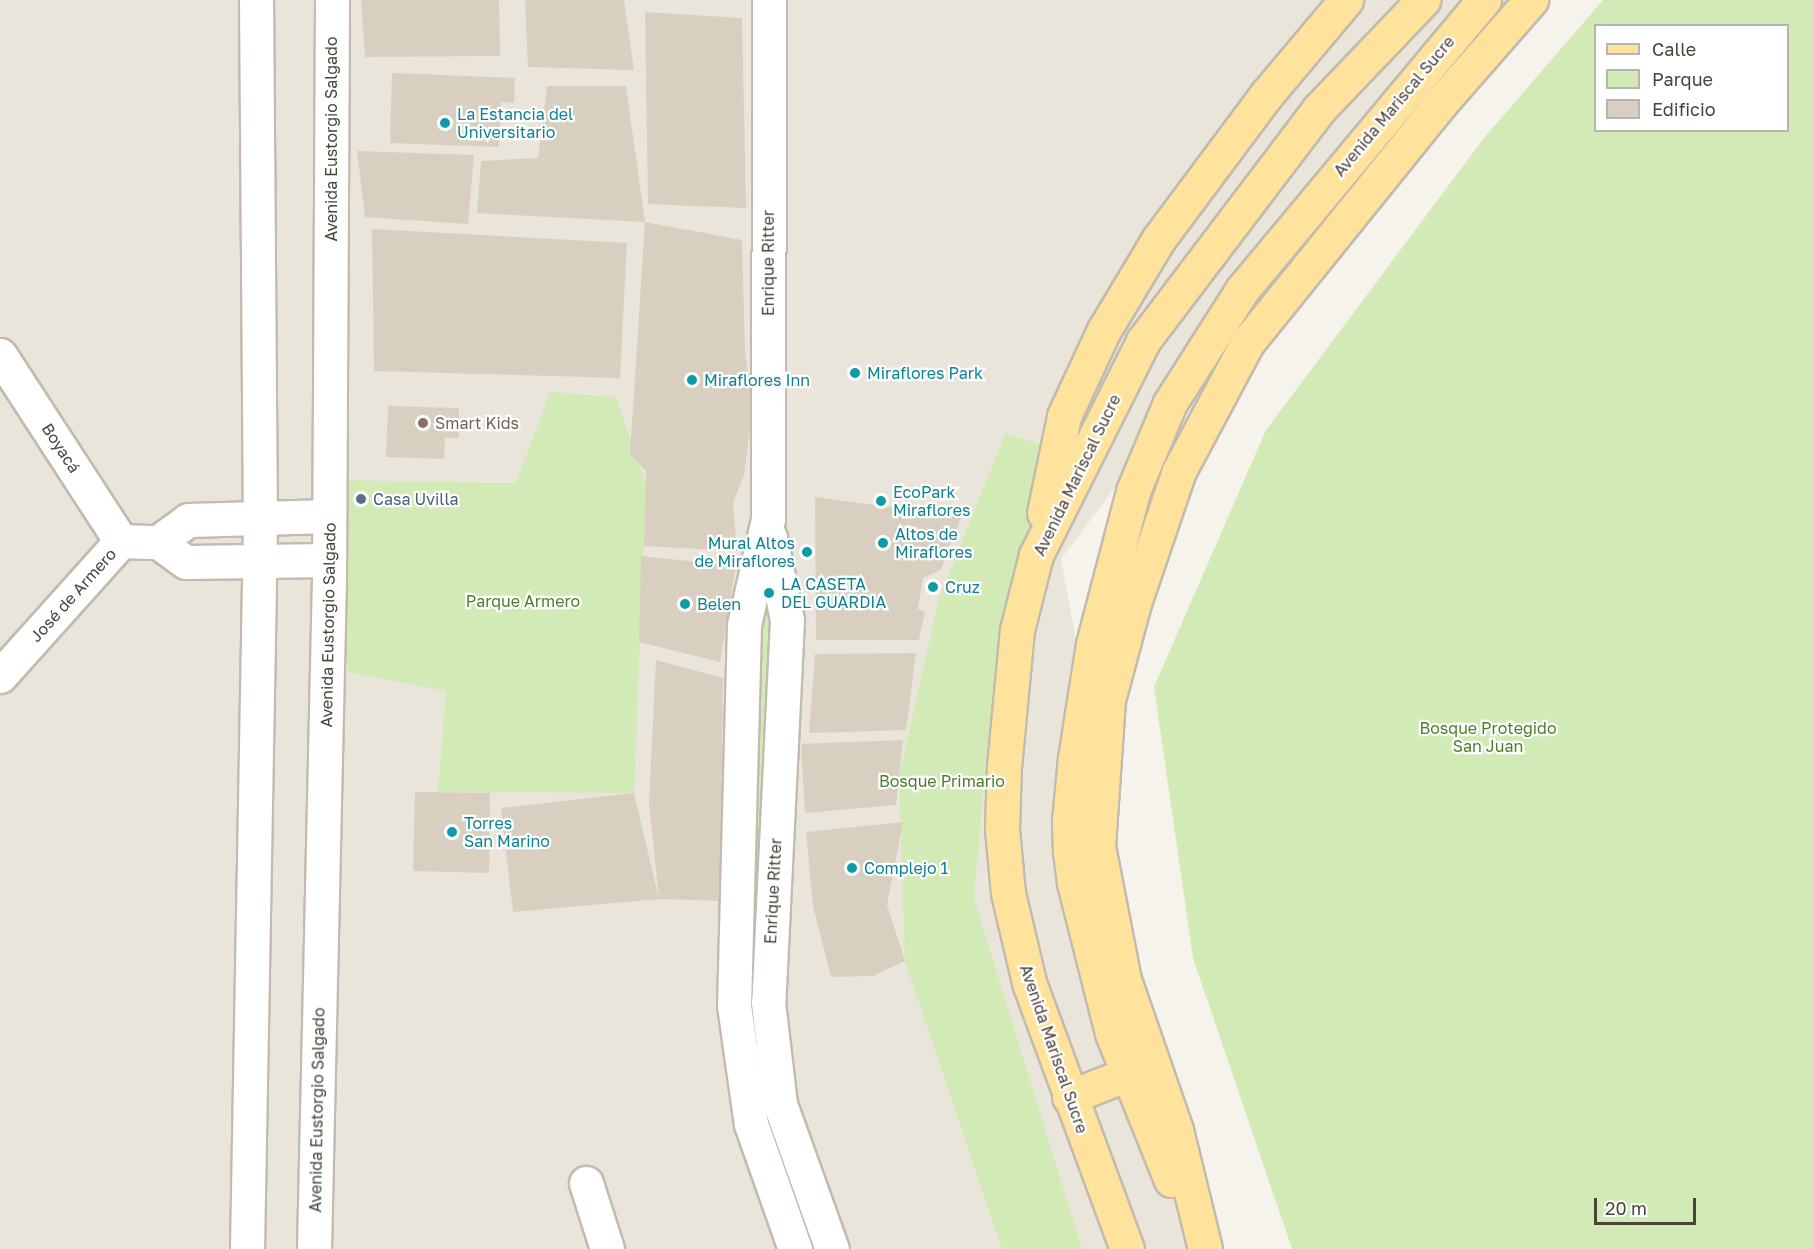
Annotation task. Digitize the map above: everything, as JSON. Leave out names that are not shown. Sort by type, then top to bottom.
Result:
[{"type":"main road","points":[[1036,555],[1064,416],[1104,330],[1158,240],[1268,94],[1346,0]]},
{"type":"main road","name":"Avenida Mariscal Sucre","points":[[1127,1249],[1069,1097],[1029,982],[1008,893],[1002,829],[1017,630],[1036,555],[1143,341],[1319,109],[1422,0]]},
{"type":"main road","name":"Avenida Mariscal Sucre","points":[[1198,1249],[1112,1033],[1074,883],[1069,821],[1093,644],[1133,491],[1170,403],[1242,290],[1484,0]]},
{"type":"main road","points":[[1205,1249],[1176,1130],[1124,980],[1098,846],[1111,690],[1134,603],[1179,471],[1247,343],[1438,105],[1532,0]]},
{"type":"main road","points":[[1069,1097],[1128,1074]]},
{"type":"street","points":[[247,1249],[260,517],[256,0]]},
{"type":"street","name":"Avenida Eustorgio Salgado","points":[[314,1249],[329,560],[332,0]]},
{"type":"street","name":"Enrique Ritter","points":[[769,0],[767,525],[787,620],[768,1002],[780,1104],[832,1249]]},
{"type":"street","name":"Boyacá","points":[[0,355],[121,541]]},
{"type":"street","points":[[329,516],[188,520],[158,542],[186,562],[329,560]]},
{"type":"street","name":"Enrique Ritter","points":[[767,525],[744,625],[734,1005],[751,1124],[795,1249]]},
{"type":"street","name":"José de Armero","points":[[0,676],[121,541],[158,542]]},
{"type":"street","points":[[586,1183],[607,1249]]},
{"type":"shaded area","points":[[0,0],[1508,0],[1365,176],[1365,154],[1061,559],[1186,1249],[0,1249]]},
{"type":"green space","name":"Bosque Protegido San Juan","points":[[1603,0],[1813,0],[1813,1249],[1292,1249],[1193,958],[1154,687],[1266,430],[1484,138]]},
{"type":"green space","name":"Parque Armero","points":[[550,392],[616,397],[646,483],[634,793],[438,792],[446,691],[348,672],[329,480],[516,483]]},
{"type":"green space","name":"Bosque Primario","points":[[1006,433],[1055,450],[1017,630],[989,729],[974,898],[1082,1249],[1002,1249],[905,961],[899,777],[939,598]]},
{"type":"green space","points":[[767,560],[780,621],[774,1107],[829,1249],[801,1249],[758,1120],[744,998],[749,626]]},
{"type":"building","points":[[361,0],[499,0],[500,56],[365,57]]},
{"type":"building","points":[[525,0],[624,0],[634,70],[528,67]]},
{"type":"building","points":[[645,12],[742,18],[746,208],[648,204]]},
{"type":"building","name":"La Estancia del Universitario","points":[[392,73],[515,78],[514,103],[501,102],[499,147],[390,143]]},
{"type":"building","points":[[547,86],[626,86],[645,222],[477,213],[481,161],[538,158]]},
{"type":"building","points":[[357,151],[474,155],[468,224],[365,217]]},
{"type":"building","name":"Miraflores Inn","points":[[645,222],[742,240],[745,352],[753,407],[744,475],[733,503],[737,551],[644,546],[646,471],[630,454]]},
{"type":"building","points":[[372,229],[627,243],[620,378],[374,371]]},
{"type":"building","name":"Smart Kids","points":[[388,406],[459,408],[459,438],[445,438],[444,459],[386,457]]},
{"type":"building","name":"Altos de Miraflores","points":[[815,497],[961,517],[941,570],[923,578],[918,609],[925,612],[919,640],[816,640]]},
{"type":"building","name":"Belen","points":[[641,556],[736,566],[720,662],[639,642]]},
{"type":"building","points":[[916,653],[906,730],[809,733],[815,654]]},
{"type":"building","points":[[656,660],[723,678],[720,901],[659,899],[649,804]]},
{"type":"building","points":[[903,740],[896,805],[805,813],[801,744]]},
{"type":"building","name":"Torres San Marino","points":[[415,792],[490,793],[489,873],[413,871]]},
{"type":"building","points":[[634,793],[659,899],[513,912],[501,808]]},
{"type":"building","name":"Complejo 1","points":[[903,822],[887,905],[905,961],[873,976],[831,977],[813,906],[806,832]]},
{"type":"place","name":"La Estancia del Universitario","points":[[445,123]]},
{"type":"place","name":"Miraflores Park","points":[[855,373]]},
{"type":"place","name":"Miraflores Inn","points":[[692,380]]},
{"type":"place","name":"Smart Kids","points":[[423,423]]},
{"type":"place","name":"Casa Uvilla","points":[[361,499]]},
{"type":"place","name":"EcoPark Miraflores","points":[[881,501]]},
{"type":"place","name":"Altos de Miraflores","points":[[883,543]]},
{"type":"place","name":"Mural Altos de Miraflores","points":[[807,552]]},
{"type":"place","name":"Cruz","points":[[933,587]]},
{"type":"place","name":"LA CASETA DEL GUARDIA","points":[[769,593]]},
{"type":"place","name":"Belen","points":[[685,604]]},
{"type":"place","name":"Torres San Marino","points":[[452,832]]},
{"type":"place","name":"Complejo 1","points":[[852,868]]}]
